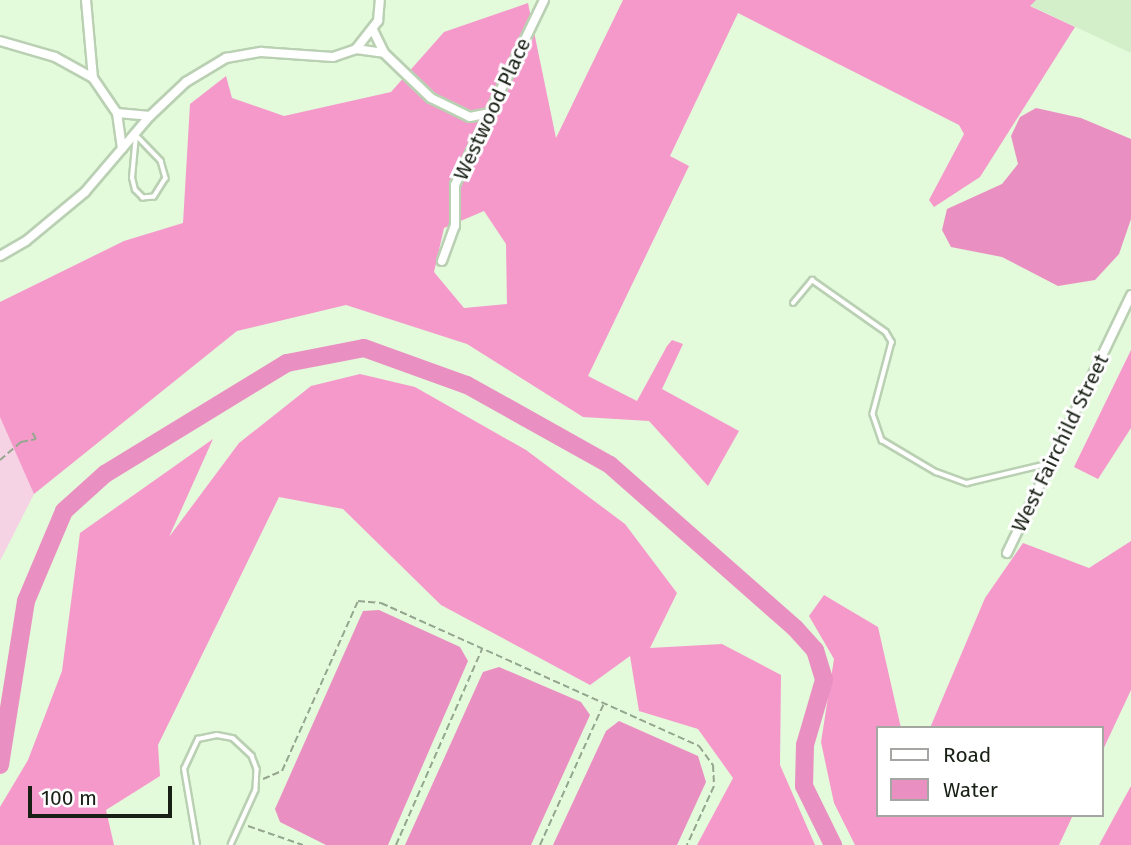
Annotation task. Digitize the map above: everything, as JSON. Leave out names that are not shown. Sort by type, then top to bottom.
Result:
[{"type":"street","points":[[86,0],[93,78]]},
{"type":"street","points":[[356,49],[373,30],[380,0]]},
{"type":"street","name":"Westwood Place","points":[[442,261],[455,226],[455,185],[544,0]]},
{"type":"street","points":[[373,30],[384,53],[431,98],[470,117],[489,113]]},
{"type":"street","points":[[0,41],[55,57],[93,78],[117,113],[122,149]]},
{"type":"street","points":[[0,256],[26,241],[85,192],[150,116],[186,82],[226,58],[261,52],[333,57],[356,49],[384,53]]},
{"type":"street","points":[[117,113],[150,116]]},
{"type":"street","name":"West Fairchild Street","points":[[1007,553],[1131,295]]},
{"type":"lane","points":[[136,135],[161,161],[166,178],[154,197],[143,198],[135,190],[136,135]]},
{"type":"lane","points":[[793,303],[812,280],[886,331],[892,342],[873,414],[882,440],[936,472],[967,483],[1050,463]]},
{"type":"lane","points":[[197,845],[184,769],[198,739],[233,738],[252,756],[256,782],[231,845]]},
{"type":"path","points":[[0,460],[21,442],[36,439],[31,430]]},
{"type":"path","points":[[256,782],[282,771],[358,601],[381,603],[699,746],[713,765],[713,786],[687,845]]},
{"type":"path","points":[[396,845],[482,649]]},
{"type":"path","points":[[540,845],[604,703]]},
{"type":"path","points":[[240,824],[303,845]]},
{"type":"shaded area","points":[[623,0],[1036,0],[1030,6],[1075,27],[980,177],[934,207],[929,200],[964,134],[959,125],[738,13],[670,156],[689,166],[588,376],[637,401],[667,346],[672,340],[683,344],[662,389],[739,431],[708,486],[649,421],[583,417],[467,344],[346,305],[237,331],[34,494],[0,417],[0,302],[124,241],[183,223],[190,104],[226,76],[232,98],[284,116],[391,92],[444,32],[528,3],[556,138]],"holes":[[[484,211],[506,244],[507,304],[464,308],[434,272],[444,228]]]},
{"type":"shaded area","points":[[1032,0],[1131,0],[1131,53],[1029,5]]},
{"type":"shaded area","points":[[1131,350],[1131,428],[1098,479],[1074,467]]},
{"type":"shaded area","points":[[360,374],[415,387],[526,450],[625,524],[677,593],[650,648],[722,644],[781,675],[780,765],[815,845],[697,845],[733,778],[698,729],[639,711],[630,656],[590,685],[441,605],[343,509],[279,497],[158,745],[160,776],[106,810],[114,845],[0,845],[0,807],[28,760],[62,671],[80,533],[213,439],[169,537],[239,443],[311,386]]},
{"type":"shaded area","points":[[2,416],[34,494],[0,561],[0,417]]},
{"type":"shaded area","points":[[1131,541],[1131,690],[1103,750],[1103,726],[931,726],[985,598],[1023,543],[1089,568]]},
{"type":"shaded area","points":[[824,595],[878,627],[901,726],[876,726],[876,817],[1072,817],[1059,845],[855,845],[834,803],[821,742],[834,659],[809,616]]},
{"type":"shaded area","points":[[1131,786],[1131,845],[1099,845]]},
{"type":"water","points":[[1036,108],[1081,118],[1131,139],[1131,219],[1119,254],[1095,280],[1058,286],[1002,257],[951,247],[942,230],[947,209],[1002,184],[1018,164],[1011,136],[1020,117]]},
{"type":"water","points":[[379,610],[460,647],[468,661],[388,845],[326,845],[280,822],[275,809],[363,611]]},
{"type":"water","points":[[499,667],[581,702],[590,715],[531,845],[405,845],[483,672]]},
{"type":"water","points":[[619,721],[698,756],[706,782],[677,845],[553,845],[606,731]]},
{"type":"waterway","points":[[0,765],[26,601],[64,511],[105,474],[287,363],[364,348],[467,385],[610,465],[795,628],[815,650],[824,680],[805,745],[804,786],[833,845]]}]
